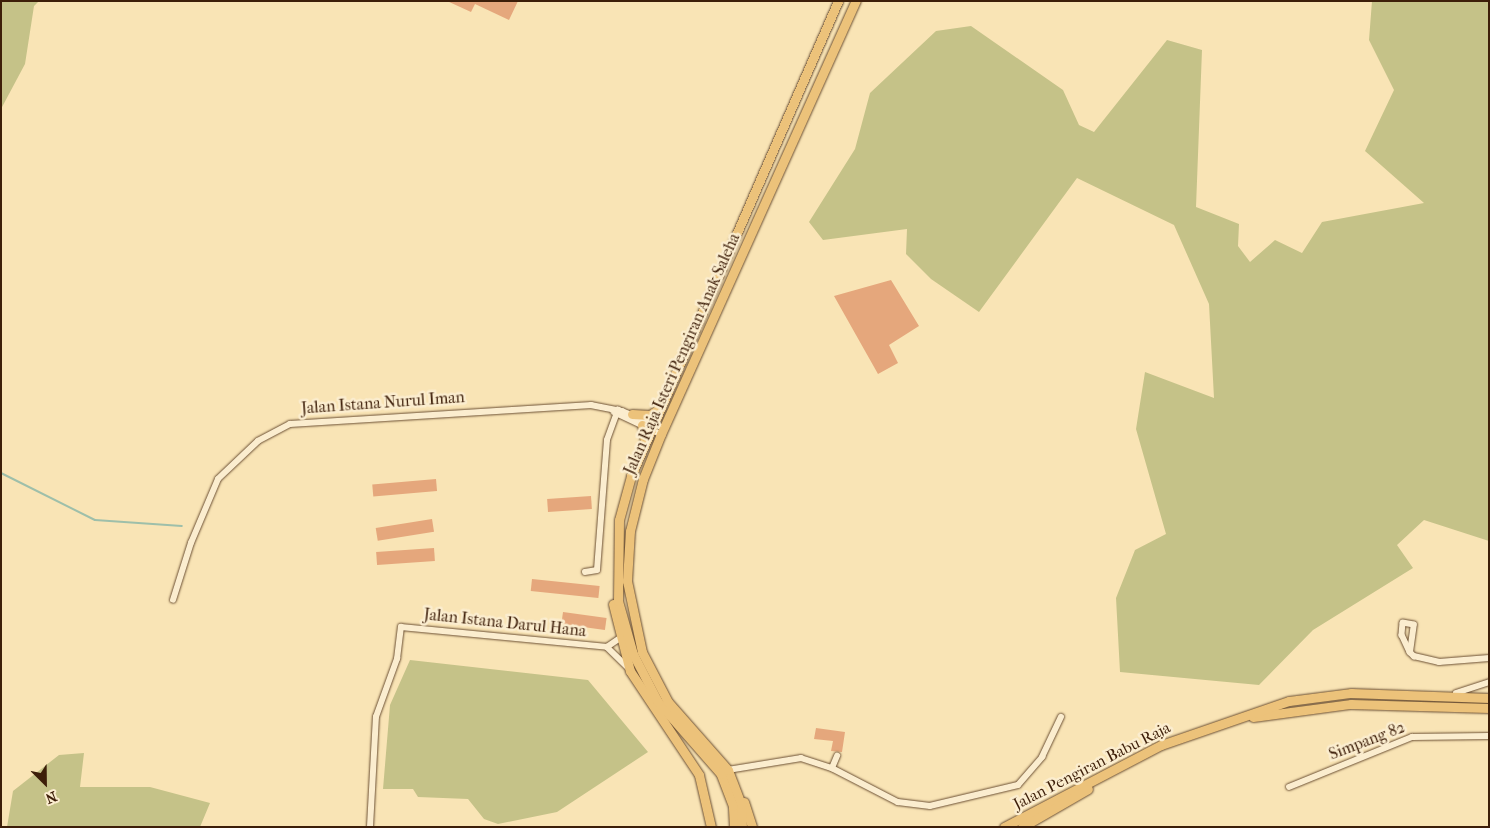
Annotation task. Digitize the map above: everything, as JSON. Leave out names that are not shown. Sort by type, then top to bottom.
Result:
[{"type":"main road","name":"Jalan Raja Isteri Pengiran Anak Saleha","points":[[734,827],[732,806],[721,774],[658,702],[640,671],[622,618],[616,581],[621,512],[645,442],[838,1]]},
{"type":"main road","name":"Jalan Raja Isteri Pengiran Anak Saleha","points":[[742,827],[735,787],[728,770],[662,694],[642,652],[632,616],[627,581],[631,524],[643,479],[662,431],[856,1]]},
{"type":"main road","points":[[632,414],[650,415],[661,408]]},
{"type":"main road","points":[[642,425],[645,442]]},
{"type":"main road","points":[[616,581],[613,605],[619,639],[629,670],[699,775],[711,827]]},
{"type":"main road","name":"Jalan Pengiran Babu Raja","points":[[1005,826],[1142,755],[1240,715],[1289,701],[1351,693],[1451,694],[1489,697]]},
{"type":"main road","name":"Jalan Pengiran Babu Raja","points":[[1022,827],[1143,759],[1242,720],[1351,704],[1489,708]]},
{"type":"main road","points":[[735,787],[752,827]]},
{"type":"street","name":"Jalan Istana Nurul Iman","points":[[173,600],[191,543],[218,479],[243,452],[278,429],[317,420],[591,404],[609,408],[642,425],[652,426]]},
{"type":"street","name":"Jalan Istana Nurul Iman","points":[[617,412],[632,414],[662,431]]},
{"type":"street","points":[[585,572],[594,573],[597,567],[607,440],[617,412]]},
{"type":"street","name":"Jalan Istana Darul Hana","points":[[370,827],[376,717],[396,665],[400,627],[608,648],[629,670]]},
{"type":"street","name":"Jalan Istana Darul Hana","points":[[608,648],[619,639]]},
{"type":"street","points":[[1410,652],[1419,658],[1439,662],[1489,658]]},
{"type":"street","points":[[1451,694],[1486,683],[1489,697]]},
{"type":"street","points":[[728,770],[784,758],[800,758],[832,768],[898,802],[913,805],[982,797],[1018,785],[1030,774],[1061,717]]},
{"type":"street","name":"Simpang 82","points":[[1288,787],[1412,737],[1489,736]]},
{"type":"street","points":[[832,768],[837,756]]},
{"type":"shaded area","points":[[1,1],[39,1],[34,6],[25,64],[1,109]]},
{"type":"shaded area","points":[[1372,1],[1489,1],[1489,541],[1424,520],[1397,545],[1413,568],[1313,630],[1259,685],[1120,672],[1116,598],[1135,550],[1166,534],[1136,429],[1145,372],[1214,398],[1209,304],[1174,225],[1077,178],[979,312],[931,279],[906,254],[907,229],[823,240],[809,222],[855,149],[870,93],[936,31],[971,26],[1063,90],[1079,125],[1094,132],[1167,40],[1202,50],[1196,207],[1239,224],[1238,246],[1250,262],[1275,240],[1302,253],[1322,222],[1424,203],[1365,151],[1394,90],[1369,40]]},
{"type":"shaded area","points":[[410,660],[588,680],[648,752],[557,812],[498,824],[484,819],[468,799],[418,797],[413,789],[383,789],[390,705]]},
{"type":"shaded area","points":[[84,753],[80,787],[150,787],[210,803],[200,827],[7,827],[13,791],[59,755]]},
{"type":"building","points":[[447,1],[518,1],[509,20],[475,4],[471,12]]},
{"type":"building","points":[[891,280],[919,326],[889,345],[898,363],[878,374],[834,296]]},
{"type":"building","points":[[436,479],[437,491],[373,497],[372,485]]},
{"type":"building","points":[[591,496],[592,509],[548,512],[547,499]]},
{"type":"building","points":[[432,519],[434,532],[378,541],[376,528]]},
{"type":"building","points":[[434,548],[435,561],[377,565],[376,552]]},
{"type":"building","points":[[532,579],[600,586],[598,598],[531,591]]},
{"type":"building","points":[[563,612],[607,618],[605,630],[561,624]]},
{"type":"building","points":[[816,728],[845,732],[842,752],[831,751],[833,741],[814,739]]},
{"type":"waterway","points":[[1,473],[95,520],[182,526]]}]
